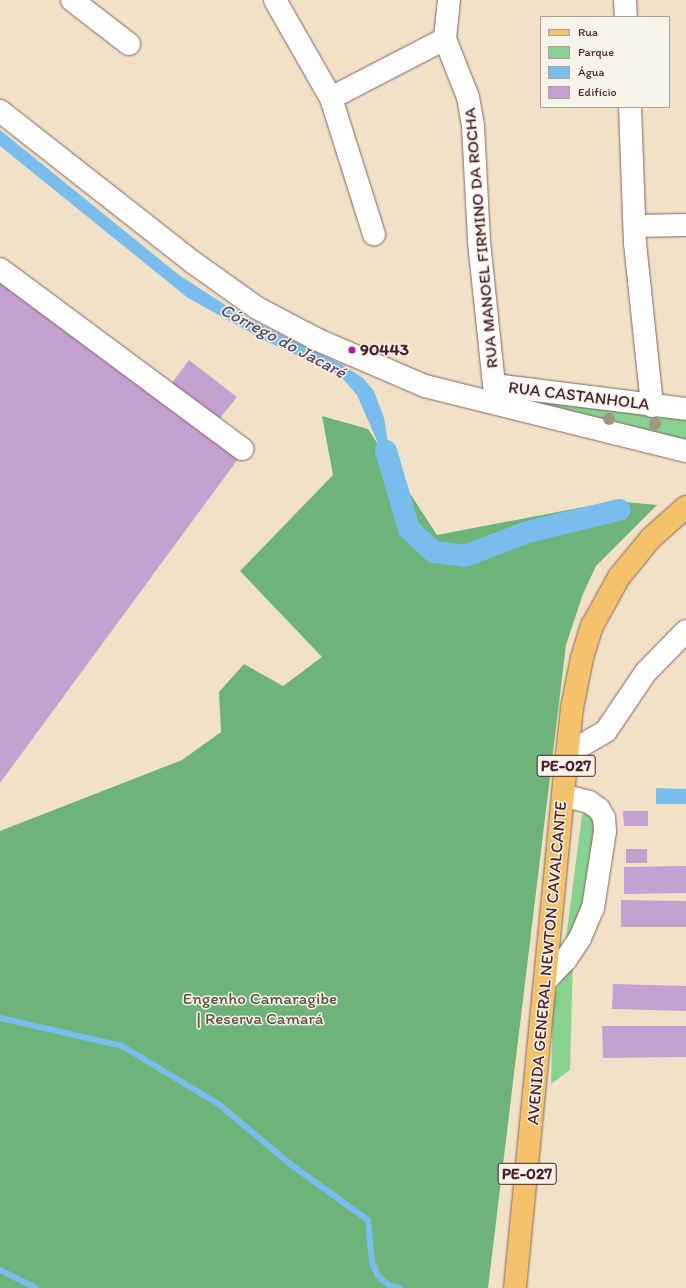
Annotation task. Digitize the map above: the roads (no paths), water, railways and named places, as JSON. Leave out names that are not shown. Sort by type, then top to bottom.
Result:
[{"type":"main road","name":"AVENIDA GENERAL NEWTON CAVALCANTE","points":[[515,1288],[567,754],[575,692],[592,626],[605,599],[635,555],[667,522],[686,507]]},
{"type":"street","points":[[72,0],[129,44]]},
{"type":"street","points":[[275,0],[331,98],[374,234]]},
{"type":"street","name":"RUA MANOEL FIRMINO DA ROCHA","points":[[449,0],[445,39],[468,97],[474,126],[479,242],[494,385]]},
{"type":"street","points":[[625,0],[626,16]]},
{"type":"street","points":[[331,98],[445,39]]},
{"type":"street","points":[[630,108],[635,226],[652,406]]},
{"type":"street","points":[[0,111],[194,263],[257,308],[318,340],[425,386],[686,451]]},
{"type":"street","points":[[635,226],[686,225]]},
{"type":"street","points":[[0,269],[242,449]]},
{"type":"street","name":"RUA CASTANHOLA","points":[[478,400],[494,385],[652,406],[686,409]]},
{"type":"street","points":[[567,754],[606,731],[646,672],[686,631]]},
{"type":"street","points":[[546,980],[566,959],[577,943],[594,908],[605,831],[604,818],[599,809],[589,802],[563,795]]},
{"type":"water","name":"Córrego do Jacaré","points":[[0,130],[179,275],[239,314],[341,364],[363,378],[374,391],[384,418],[394,480],[357,395],[343,379],[333,372],[266,341],[188,298],[0,146]]},
{"type":"water","points":[[656,788],[686,789],[686,804],[656,804]]},
{"type":"waterway","name":"Córrego do Jacaré","points":[[386,451],[409,529],[434,552],[465,556],[528,532],[619,510]]},
{"type":"waterway","points":[[0,1018],[122,1046],[220,1105],[290,1164],[368,1220],[372,1262],[378,1276],[390,1286],[400,1288]]},
{"type":"waterway","points":[[0,1270],[36,1288]]},
{"type":"place","name":"90443","points":[[352,350]]},
{"type":"park label","name":"Engenho Camaragibe | Reserva Camará","points":[[260,1009]]}]
